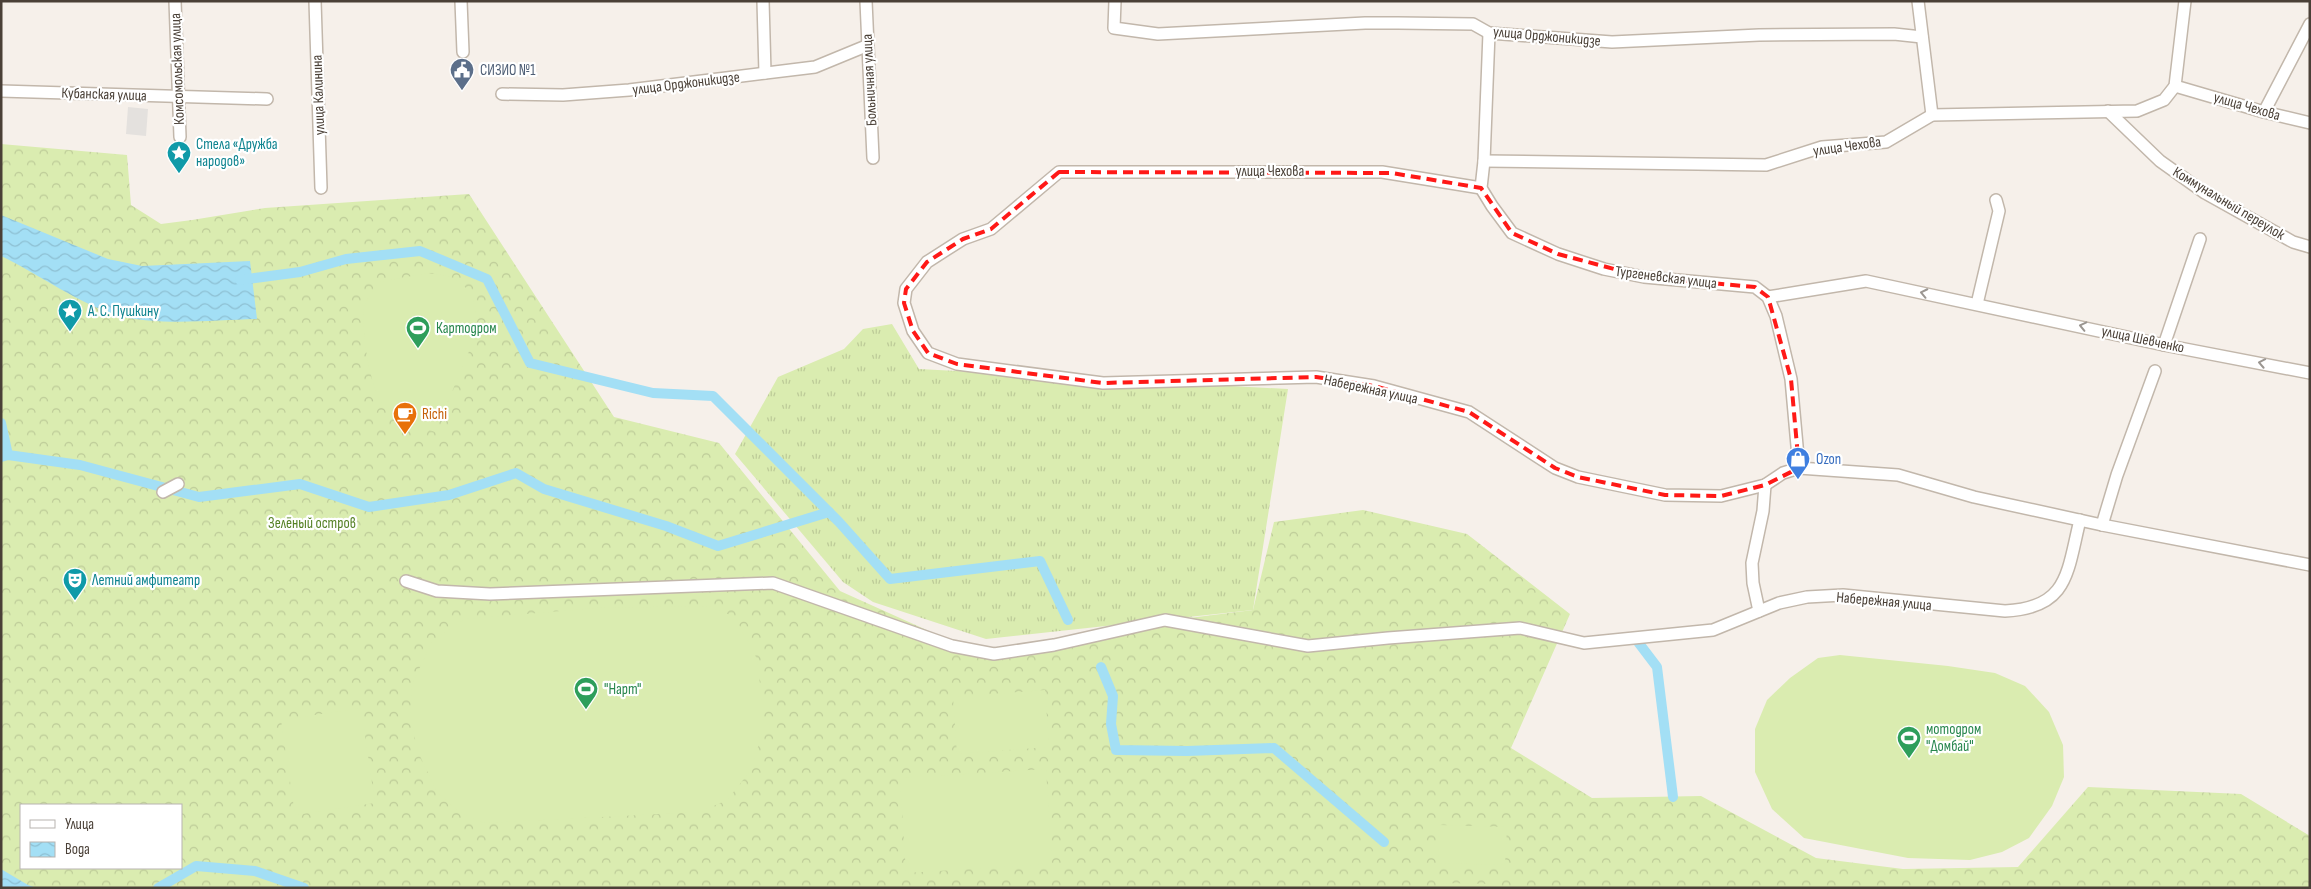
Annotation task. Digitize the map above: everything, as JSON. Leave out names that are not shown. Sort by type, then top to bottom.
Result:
[{"type":"street","name":"Комсомольская улица","points":[[175,1],[180,137]]},
{"type":"street","name":"улица Калинина","points":[[315,1],[320,188]]},
{"type":"street","points":[[461,1],[463,52]]},
{"type":"street","points":[[763,1],[765,73]]},
{"type":"street","name":"Больничная улица","points":[[866,1],[866,46],[872,158]]},
{"type":"street","name":"улица Орджоникидзе","points":[[1115,1],[1114,28],[1158,34],[1365,22],[1473,24],[1489,33],[1612,42],[1759,35],[1894,34],[1922,37]]},
{"type":"street","points":[[1918,1],[1932,115]]},
{"type":"street","points":[[2175,86],[2185,1]]},
{"type":"street","points":[[2264,112],[2310,24]]},
{"type":"street","points":[[1481,188],[1484,161],[1489,33]]},
{"type":"street","name":"улица Орджоникидзе","points":[[502,94],[563,95],[629,90],[816,68],[866,46]]},
{"type":"street","name":"улица Чехова","points":[[1484,161],[1766,165],[1822,147],[1886,142],[1932,115],[2137,110],[2164,100],[2175,86],[2264,112],[2310,123]]},
{"type":"street","name":"Кубанская улица","points":[[1,91],[267,100]]},
{"type":"street","name":"Коммунальный переулок","points":[[2108,111],[2160,161],[2206,193],[2294,242],[2310,247]]},
{"type":"street","name":"улица Чехова","points":[[928,353],[913,331],[904,303],[906,288],[927,262],[963,239],[991,229],[1059,172],[1382,172],[1481,188]]},
{"type":"street","name":"Тургеневская улица","points":[[1481,188],[1512,233],[1558,254],[1604,269],[1644,277],[1755,288],[1768,297]]},
{"type":"street","points":[[1977,304],[1999,211],[1996,200]]},
{"type":"street","points":[[2164,345],[2200,240]]},
{"type":"street","name":"улица Шевченко","points":[[1768,297],[1866,281],[2164,345],[2310,373]]},
{"type":"street","points":[[1768,297],[1776,316],[1791,379],[1799,468]]},
{"type":"street","name":"Набережная улица","points":[[928,353],[957,364],[1103,383],[1316,377],[1374,386],[1469,412],[1555,468],[1578,477],[1665,495],[1721,496],[1764,485],[1783,473],[1799,468],[1898,476],[1974,497],[2102,525],[2310,565]]},
{"type":"street","points":[[2102,525],[2117,474],[2155,371]]},
{"type":"street","points":[[163,492],[178,484]]},
{"type":"street","points":[[1759,611],[1753,582],[1752,563],[1763,511],[1764,485]]},
{"type":"street","name":"Набережная улица","points":[[406,581],[437,591],[490,594],[773,583],[952,646],[994,654],[1054,645],[1165,620],[1308,646],[1520,628],[1584,643],[1713,630],[1779,603],[1807,597],[1843,595],[1995,610],[2022,610],[2043,603],[2056,593],[2065,578],[2080,520]]},
{"type":"highlighted area","points":[[1059,172],[1392,173],[1481,188],[1512,233],[1558,254],[1644,277],[1755,287],[1768,297],[1791,379],[1799,468],[1765,485],[1721,496],[1665,495],[1578,477],[1555,468],[1469,412],[1374,386],[1316,377],[1103,383],[957,364],[928,353],[913,331],[904,303],[906,289],[927,262],[963,239],[991,229]]},
{"type":"green space","name":"Зелёный остров","points":[[1,144],[127,155],[131,205],[161,224],[265,208],[469,194],[614,417],[719,443],[840,591],[991,659],[1157,622],[1253,610],[1274,522],[1363,510],[1467,534],[1570,614],[1511,748],[1592,798],[1701,796],[1816,858],[1903,869],[2018,867],[2088,787],[2241,794],[2310,836],[2310,888],[1,888]]},
{"type":"green space","name":"Картодром","points":[[428,273],[449,276],[460,282],[471,296],[476,314],[473,342],[435,432],[415,425],[389,411],[384,406],[379,398],[371,374],[365,345],[363,319],[365,306],[379,282]]},
{"type":"green space","points":[[892,324],[919,369],[1288,389],[1253,610],[986,639],[873,602],[843,582],[735,454],[778,377],[844,349],[863,329]]},
{"type":"green space","name":"\"Нарт\"","points":[[708,606],[735,617],[757,659],[762,701],[762,732],[752,769],[727,800],[700,812],[484,823],[459,812],[437,792],[419,754],[410,719],[412,684],[433,640],[465,619],[596,608]]},
{"type":"green space","name":"мотодром \"Домбай\"","points":[[1840,655],[1948,666],[1995,673],[2025,686],[2049,712],[2063,745],[2064,777],[2052,806],[2029,838],[2002,852],[1970,860],[1908,858],[1804,838],[1772,809],[1755,772],[1755,729],[1767,700],[1790,678],[1818,658]]},
{"type":"green space","points":[[1045,690],[1049,747],[957,754],[953,697]]},
{"type":"green space","points":[[361,708],[375,803],[295,815],[281,720]]},
{"type":"green space","points":[[1046,769],[1052,864],[906,873],[900,778]]},
{"type":"green space","points":[[1439,825],[1507,827],[1505,865],[1438,863]]},
{"type":"green space","points":[[1442,883],[1499,884],[1499,888],[1442,888]]},
{"type":"shaded area","points":[[128,107],[148,109],[146,136],[126,134]]},
{"type":"water","points":[[1,215],[108,259],[142,266],[250,261],[257,319],[188,322],[152,321],[120,316],[90,305],[1,256]]},
{"type":"water","points":[[1,869],[28,885],[37,888],[1,888]]},
{"type":"waterway","points":[[240,280],[300,272],[346,259],[420,251],[487,279],[530,363],[653,393],[713,396],[839,522],[890,579],[1040,561],[1068,620]]},
{"type":"waterway","points":[[1,423],[8,455]]},
{"type":"waterway","points":[[1,457],[8,455],[80,465],[199,497],[300,484],[369,507],[449,495],[516,473],[544,489],[666,526],[718,546],[829,512]]},
{"type":"waterway","points":[[1638,642],[1657,667],[1673,797]]},
{"type":"waterway","points":[[1101,667],[1113,696],[1111,724],[1116,750],[1187,751],[1274,748],[1384,842]]},
{"type":"waterway","points":[[158,888],[196,866],[255,871],[304,888]]},
{"type":"place","name":"СИЗИО №1","points":[[462,91]]},
{"type":"place","name":"Стела «Дружба народов»","points":[[179,174]]},
{"type":"place","name":"А. С. Пушкину","points":[[70,332]]},
{"type":"place","name":"Картодром","points":[[418,349]]},
{"type":"place","name":"Richi","points":[[405,435]]},
{"type":"place","name":"Ozon","points":[[1798,480]]},
{"type":"place","name":"Летний амфитеатр","points":[[75,601]]},
{"type":"place","name":"\"Нарт\"","points":[[586,710]]},
{"type":"place","name":"мотодром \"Домбай\"","points":[[1909,759]]}]
